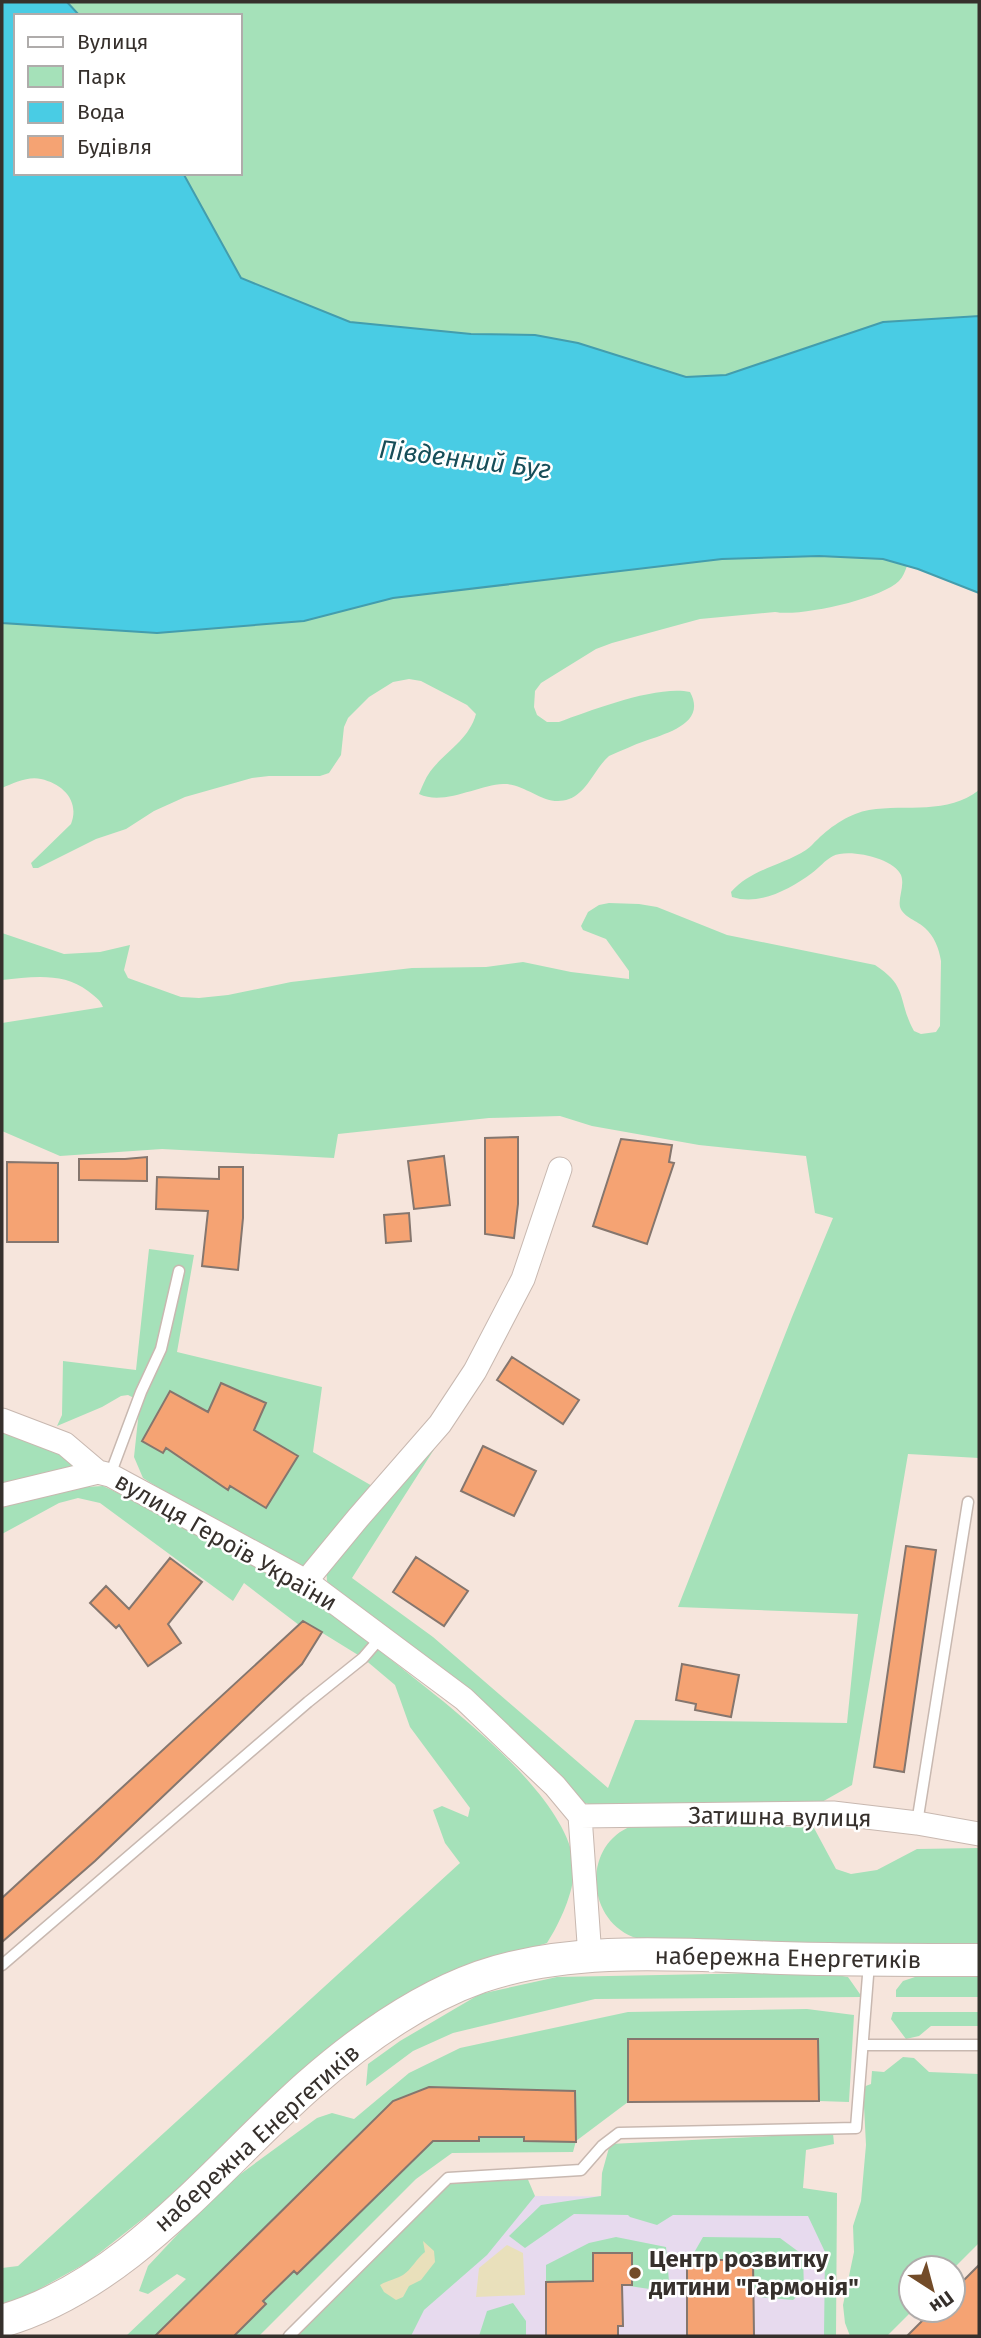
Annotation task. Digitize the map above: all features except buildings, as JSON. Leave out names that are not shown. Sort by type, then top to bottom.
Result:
[{"type":"street","points":[[306,1581],[440,1424],[475,1371],[523,1279],[560,1169]]},
{"type":"street","name":"вулиця Героїв України","points":[[2,1420],[65,1444],[104,1473],[306,1581],[464,1699],[555,1786],[580,1816]]},
{"type":"street","points":[[2,1495],[104,1473]]},
{"type":"street","name":"Затишна вулиця","points":[[580,1816],[832,1813],[917,1823],[979,1834]]},
{"type":"street","points":[[580,1816],[590,1957]]},
{"type":"street","name":"набережна Енергетиків","points":[[2,2321],[60,2299],[107,2268],[176,2211],[309,2085],[407,2014],[480,1977],[531,1963],[590,1957],[678,1954],[869,1960],[979,1960]]},
{"type":"lane","points":[[104,1473],[161,1349],[179,1271]]},
{"type":"lane","points":[[917,1823],[968,1502]]},
{"type":"lane","points":[[2,1965],[308,1702],[363,1658],[382,1636]]},
{"type":"lane","points":[[289,2336],[448,2178],[581,2170],[602,2146],[619,2133],[856,2128],[869,1960]]},
{"type":"lane","points":[[863,2045],[979,2045]]},
{"type":"shaded area","name":"Центр розвитку дитини \"Гармонія\"","points":[[535,2196],[817,2198],[828,2210],[826,2336],[368,2336]]},
{"type":"green space","points":[[67,2],[979,2],[979,316],[883,322],[726,375],[686,377],[578,343],[535,335],[471,334],[350,322],[241,278],[184,175],[242,175],[242,14],[78,14]]},
{"type":"green space","points":[[819,556],[883,559],[907,566],[904,574],[890,588],[858,600],[802,612],[700,619],[596,649],[541,683],[535,691],[534,707],[537,715],[547,722],[559,722],[624,700],[660,692],[690,692],[694,703],[693,712],[682,725],[609,756],[586,786],[569,799],[560,801],[543,798],[520,787],[503,784],[439,798],[419,794],[431,771],[463,737],[476,714],[467,705],[421,681],[409,679],[393,682],[369,697],[348,718],[344,727],[341,755],[329,773],[320,776],[252,778],[185,797],[154,811],[126,829],[96,839],[38,868],[33,868],[31,863],[71,824],[71,801],[63,789],[49,781],[36,778],[2,788],[2,623],[157,633],[304,621],[393,598],[722,559]]},
{"type":"green space","points":[[979,790],[979,1458],[908,1454],[852,1785],[813,1807],[596,1806],[585,1803],[509,1726],[337,1595],[327,1581],[326,1566],[456,1415],[352,1578],[433,1637],[608,1788],[635,1720],[847,1723],[858,1614],[678,1607],[833,1218],[815,1213],[806,1156],[699,1145],[592,1126],[560,1116],[489,1118],[338,1134],[334,1158],[162,1149],[60,1156],[2,1131],[2,1023],[103,1007],[88,991],[58,978],[2,980],[2,933],[64,954],[100,952],[130,945],[124,970],[128,978],[181,997],[228,995],[291,982],[412,968],[486,967],[523,962],[571,972],[629,979],[629,971],[606,939],[583,930],[581,926],[588,912],[599,905],[639,904],[657,907],[727,935],[875,965],[898,987],[914,1031],[921,1034],[936,1032],[940,1026],[939,951],[928,931],[907,916],[900,907],[901,875],[890,864],[870,856],[840,854],[830,858],[794,885],[764,898],[732,897],[731,892],[748,878],[806,850],[829,829],[855,814],[883,808],[941,806],[967,798]]},
{"type":"green space","points":[[149,1249],[194,1255],[177,1352],[322,1387],[313,1452],[374,1487],[306,1570],[224,1529],[143,1478],[134,1457],[140,1401],[128,1395],[121,1396],[57,1426],[62,1415],[63,1361],[136,1370]]},
{"type":"green space","points":[[2,1428],[41,1443],[81,1466],[2,1486]]},
{"type":"green space","points":[[103,1486],[172,1520],[318,1603],[437,1696],[497,1749],[525,1777],[549,1807],[566,1836],[574,1873],[566,1905],[547,1943],[519,1952],[322,2061],[216,2152],[168,2199],[88,2262],[25,2297],[2,2304],[2,2268],[18,2266],[460,1863],[445,1843],[433,1810],[442,1806],[468,1817],[470,1808],[410,1727],[395,1685],[363,1658],[303,1621],[299,1625],[244,1583],[233,1601],[100,1503],[78,1498],[59,1503],[2,1534],[2,1508],[51,1489]]},
{"type":"green space","points":[[752,1825],[814,1828],[836,1869],[851,1874],[877,1870],[917,1849],[979,1848],[979,1948],[660,1941],[633,1937],[617,1928],[606,1914],[596,1881],[598,1864],[605,1848],[616,1835],[632,1826]]},
{"type":"green space","points":[[819,1972],[848,1977],[862,1997],[595,1999],[453,2033],[413,2051],[366,2086],[368,2064],[400,2041],[480,1994],[557,1977]]},
{"type":"green space","points":[[915,1977],[979,1977],[979,1997],[896,1997],[896,1990],[903,1981]]},
{"type":"green space","points":[[807,2009],[854,2015],[849,2102],[819,2101],[818,2039],[629,2040],[628,2102],[576,2141],[575,2091],[429,2087],[393,2101],[155,2336],[126,2336],[186,2279],[177,2274],[148,2294],[139,2291],[148,2266],[220,2189],[317,2118],[332,2113],[354,2119],[409,2073],[460,2048],[628,2012]]},
{"type":"green space","points":[[893,2012],[979,2012],[979,2026],[931,2026],[919,2036],[906,2039],[891,2019]]},
{"type":"green space","points":[[903,2057],[914,2058],[929,2072],[979,2074],[979,2243],[967,2255],[897,2254],[899,2324],[887,2336],[850,2336],[843,2305],[854,2252],[853,2226],[861,2201],[866,2145],[863,2087],[871,2084],[872,2071],[884,2072]]},
{"type":"green space","points":[[833,2133],[834,2144],[806,2150],[803,2188],[837,2193],[836,2336],[824,2336],[825,2252],[808,2216],[673,2215],[657,2225],[628,2215],[574,2214],[525,2248],[509,2236],[541,2205],[601,2196],[602,2173],[610,2144]]},
{"type":"green space","points":[[524,2137],[525,2141],[576,2141],[573,2152],[452,2153],[416,2179],[259,2336],[234,2336],[266,2305],[263,2301],[294,2271],[297,2274],[433,2141]]},
{"type":"green space","points":[[526,2175],[535,2196],[487,2255],[424,2310],[411,2336],[296,2336],[453,2180]]},
{"type":"green space","points":[[616,2237],[666,2247],[670,2293],[608,2284],[546,2282],[546,2265],[589,2243]]},
{"type":"green space","points":[[703,2237],[780,2238],[803,2255],[804,2290],[793,2300],[758,2297],[753,2285],[753,2260],[687,2265]]},
{"type":"green space","points":[[513,2303],[526,2321],[526,2336],[479,2336],[487,2311]]},
{"type":"sand","points":[[423,2241],[434,2251],[435,2262],[421,2280],[409,2286],[403,2297],[396,2300],[384,2292],[380,2285],[409,2270],[425,2252]]},
{"type":"sand","points":[[507,2245],[523,2253],[525,2295],[476,2297],[479,2268]]},
{"type":"water","name":"Південний Буг","points":[[2,2],[67,2],[78,14],[14,14],[14,175],[184,175],[241,278],[350,322],[471,334],[535,335],[578,343],[686,377],[726,375],[883,322],[979,316],[979,593],[918,569],[883,559],[819,556],[722,559],[393,598],[304,621],[157,633],[2,623]]},
{"type":"place","name":"Центр розвитку дитини \"Гармонія\"","points":[[635,2273]]}]
